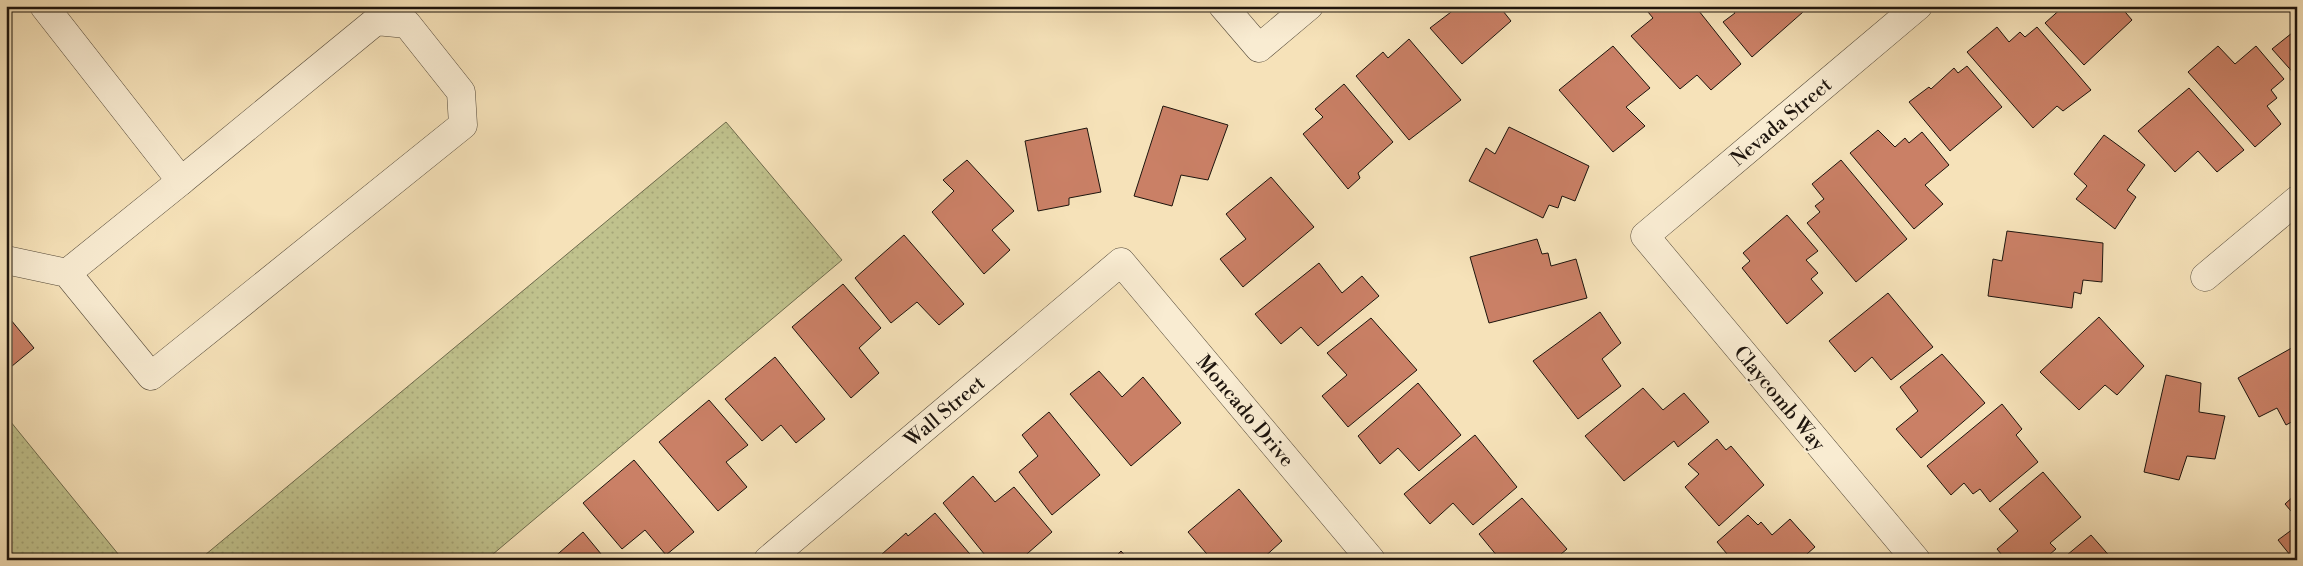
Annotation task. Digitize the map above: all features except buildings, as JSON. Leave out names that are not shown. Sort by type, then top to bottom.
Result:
[{"type":"street","points":[[44,6],[181,181]]},
{"type":"street","points":[[1223,6],[1259,48],[1309,6]]},
{"type":"street","name":"Nevada Street","points":[[1644,236],[1918,6]]},
{"type":"street","points":[[6,260],[67,273],[151,376],[463,125],[461,92],[406,24],[376,21],[67,273]]},
{"type":"street","points":[[2205,277],[2297,200]]},
{"type":"street","name":"Claycomb Way","points":[[1644,236],[1916,560]]},
{"type":"street","name":"Wall Street","points":[[768,560],[1121,262]]},
{"type":"street","name":"Moncado Drive","points":[[1121,262],[1371,560]]},
{"type":"green space","points":[[726,122],[842,260],[486,560],[199,560]]},
{"type":"green space","points":[[6,416],[123,560],[6,560]]}]
